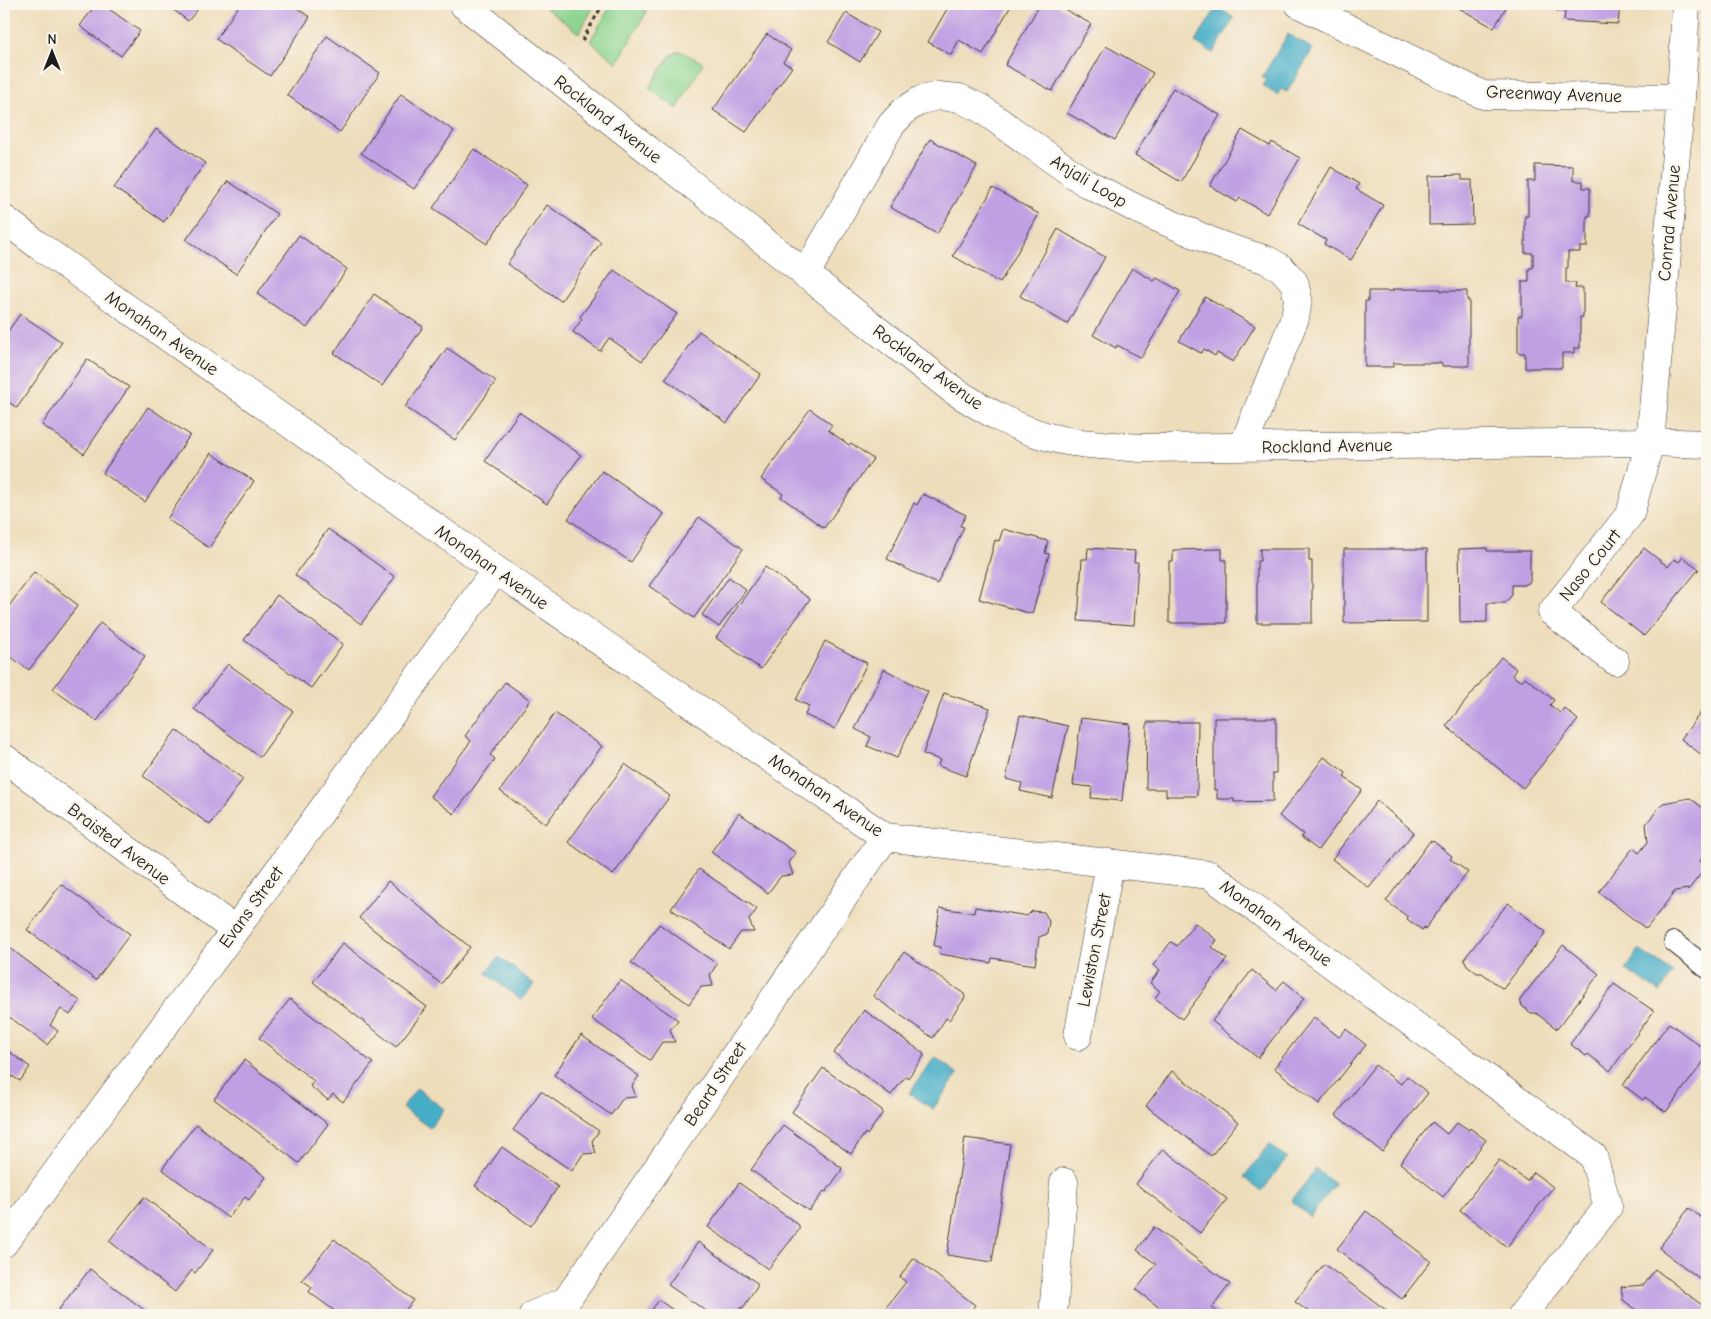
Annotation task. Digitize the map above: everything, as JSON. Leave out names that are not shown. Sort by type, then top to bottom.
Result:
[{"type":"street","name":"Rockland Avenue","points":[[463,4],[953,390],[984,410],[1049,437],[1090,444],[1140,448],[1650,442],[1707,444]]},
{"type":"street","name":"Greenway Avenue","points":[[1299,4],[1483,94],[1680,98]]},
{"type":"street","name":"Conrad Avenue","points":[[1650,442],[1680,98],[1686,4]]},
{"type":"street","name":"Anjali Loop","points":[[805,274],[891,125],[905,110],[921,100],[938,96],[960,98],[980,108],[1086,183],[1137,209],[1212,241],[1266,260],[1281,268],[1294,282],[1298,299],[1295,318],[1243,446]]},
{"type":"street","name":"Monahan Avenue","points":[[4,219],[496,570],[885,837],[1210,875],[1594,1156],[1608,1207],[1522,1315]]},
{"type":"street","name":"Naso Court","points":[[1615,661],[1552,612],[1630,514],[1650,442]]},
{"type":"street","name":"Evans Street","points":[[4,1243],[235,930],[496,570]]},
{"type":"street","name":"Braisted Avenue","points":[[4,758],[235,930]]},
{"type":"street","name":"Beard Street","points":[[533,1315],[566,1301],[885,837]]},
{"type":"street","name":"Lewiston Street","points":[[1078,1036],[1110,864]]},
{"type":"street","points":[[1052,1315],[1064,1182]]},
{"type":"lane","points":[[1674,942],[1707,968]]},
{"type":"path","points":[[582,40],[604,4]]},
{"type":"green space","points":[[541,4],[595,4],[579,33]]},
{"type":"green space","points":[[612,4],[642,4],[646,13],[617,63],[590,41]]},
{"type":"green space","points":[[680,51],[703,63],[677,109],[649,88],[671,55]]},
{"type":"water","points":[[1217,7],[1234,18],[1213,53],[1195,42]]},
{"type":"water","points":[[1288,34],[1313,49],[1287,92],[1281,89],[1277,95],[1263,86],[1266,80],[1262,77]]},
{"type":"water","points":[[1639,950],[1673,972],[1660,992],[1626,970]]},
{"type":"water","points":[[499,957],[534,984],[521,1000],[486,973]]},
{"type":"water","points":[[935,1057],[958,1074],[933,1109],[909,1093]]},
{"type":"water","points":[[417,1088],[444,1109],[430,1128],[402,1108]]},
{"type":"water","points":[[1269,1144],[1287,1158],[1262,1191],[1244,1177]]},
{"type":"water","points":[[1316,1169],[1335,1184],[1310,1217],[1291,1201]]},
{"type":"building","points":[[96,4],[102,4],[140,31],[121,56],[80,26]]},
{"type":"building","points":[[166,4],[202,4],[188,21]]},
{"type":"building","points":[[240,4],[291,4],[310,17],[270,76],[216,39]]},
{"type":"building","points":[[950,4],[1012,4],[983,54],[959,40],[951,55],[928,42]]},
{"type":"building","points":[[1040,4],[1055,4],[1091,24],[1052,91],[1005,65]]},
{"type":"building","points":[[1452,4],[1508,4],[1494,28]]},
{"type":"building","points":[[1558,4],[1620,4],[1618,24],[1564,21],[1565,12],[1557,11]]},
{"type":"building","points":[[846,13],[878,32],[860,62],[828,42]]},
{"type":"building","points":[[767,34],[791,50],[783,62],[792,67],[746,132],[713,110]]},
{"type":"building","points":[[327,36],[380,73],[340,132],[287,95]]},
{"type":"building","points":[[1106,46],[1153,73],[1115,140],[1067,113]]},
{"type":"building","points":[[1173,88],[1220,115],[1181,182],[1135,155]]},
{"type":"building","points":[[401,94],[454,131],[414,189],[361,153]]},
{"type":"building","points":[[156,129],[205,163],[164,222],[114,188]]},
{"type":"building","points":[[1242,130],[1270,146],[1272,142],[1300,158],[1267,214],[1240,198],[1237,202],[1210,186]]},
{"type":"building","points":[[930,139],[977,166],[937,234],[890,207]]},
{"type":"building","points":[[474,149],[527,185],[487,244],[433,208]]},
{"type":"building","points":[[1535,165],[1573,166],[1573,181],[1583,181],[1583,188],[1590,188],[1590,216],[1587,216],[1587,247],[1580,247],[1580,252],[1568,252],[1568,268],[1566,268],[1566,283],[1576,283],[1575,288],[1583,288],[1583,317],[1580,317],[1580,348],[1574,348],[1574,353],[1562,353],[1562,368],[1525,368],[1525,353],[1518,353],[1518,316],[1522,316],[1522,282],[1529,282],[1529,268],[1533,268],[1533,253],[1525,253],[1525,216],[1528,216],[1528,181],[1535,181]]},
{"type":"building","points":[[1331,167],[1359,184],[1356,189],[1383,205],[1351,260],[1324,244],[1326,240],[1298,224]]},
{"type":"building","points":[[1462,175],[1462,180],[1472,180],[1473,224],[1429,225],[1429,176]]},
{"type":"building","points":[[228,181],[277,214],[236,274],[186,240]]},
{"type":"building","points":[[993,188],[1039,214],[1000,283],[953,256]]},
{"type":"building","points":[[547,205],[601,242],[561,301],[507,264]]},
{"type":"building","points":[[1058,229],[1105,257],[1067,324],[1020,296]]},
{"type":"building","points":[[299,235],[347,269],[307,328],[257,294]]},
{"type":"building","points":[[1132,268],[1154,281],[1157,278],[1180,291],[1141,358],[1117,345],[1116,348],[1093,335]]},
{"type":"building","points":[[614,270],[677,314],[642,361],[609,338],[600,351],[573,332],[582,319],[580,317]]},
{"type":"building","points":[[1393,289],[1467,291],[1467,300],[1469,300],[1469,366],[1442,366],[1442,363],[1393,363],[1393,367],[1365,367],[1365,301],[1368,301],[1368,291],[1393,291]]},
{"type":"building","points":[[374,294],[423,327],[382,386],[334,353]]},
{"type":"building","points":[[1205,297],[1255,326],[1233,362],[1217,353],[1215,356],[1204,349],[1201,353],[1179,341]]},
{"type":"building","points":[[20,314],[62,342],[17,408],[4,399],[4,337]]},
{"type":"building","points":[[699,331],[761,374],[727,423],[665,379]]},
{"type":"building","points":[[447,348],[496,381],[455,440],[405,407]]},
{"type":"building","points":[[87,359],[129,387],[84,454],[42,425]]},
{"type":"building","points":[[148,407],[190,435],[145,502],[103,473]]},
{"type":"building","points":[[810,409],[832,425],[828,430],[849,445],[851,443],[873,459],[824,528],[781,497],[783,494],[761,479]]},
{"type":"building","points":[[519,412],[581,455],[547,504],[485,461]]},
{"type":"building","points":[[211,453],[254,481],[209,548],[167,519]]},
{"type":"building","points":[[602,471],[664,514],[631,562],[568,519]]},
{"type":"building","points":[[923,494],[966,515],[960,526],[964,527],[937,584],[887,559],[914,503],[917,505]]},
{"type":"building","points":[[699,517],[743,549],[694,618],[649,586]]},
{"type":"building","points":[[328,529],[395,577],[361,624],[295,575]]},
{"type":"building","points":[[1003,529],[1048,541],[1045,553],[1049,554],[1032,614],[979,599],[995,540],[999,541]]},
{"type":"building","points":[[1088,548],[1135,551],[1134,562],[1138,562],[1134,625],[1078,621],[1082,559],[1087,559]]},
{"type":"building","points":[[1487,548],[1487,551],[1530,551],[1530,582],[1524,585],[1512,585],[1512,595],[1505,603],[1487,603],[1487,622],[1460,623],[1459,549]]},
{"type":"building","points":[[1644,548],[1668,567],[1674,559],[1679,562],[1683,557],[1699,569],[1644,636],[1601,602]]},
{"type":"building","points":[[1222,549],[1222,560],[1226,560],[1226,623],[1169,623],[1169,561],[1173,561],[1173,550]]},
{"type":"building","points":[[1260,549],[1309,549],[1309,561],[1312,561],[1312,623],[1257,623],[1257,561],[1260,561]]},
{"type":"building","points":[[1344,549],[1427,549],[1427,622],[1344,623]]},
{"type":"building","points":[[765,567],[810,599],[761,669],[716,638]]},
{"type":"building","points":[[34,572],[78,605],[29,670],[4,652],[4,613]]},
{"type":"building","points":[[729,577],[746,590],[719,627],[702,615]]},
{"type":"building","points":[[277,595],[343,644],[311,688],[244,640]]},
{"type":"building","points":[[100,623],[145,656],[97,721],[53,689]]},
{"type":"building","points":[[825,641],[867,663],[835,729],[805,715],[809,706],[796,700]]},
{"type":"building","points":[[1501,657],[1516,669],[1512,675],[1521,682],[1525,677],[1554,700],[1550,705],[1560,713],[1564,708],[1578,720],[1523,788],[1446,726]]},
{"type":"building","points":[[228,664],[293,711],[260,757],[194,709]]},
{"type":"building","points":[[884,669],[928,692],[897,758],[867,746],[871,737],[855,729]]},
{"type":"building","points":[[505,682],[530,700],[490,755],[495,759],[454,814],[430,796],[471,741],[465,736]]},
{"type":"building","points":[[944,693],[990,708],[966,776],[938,766],[940,760],[923,754]]},
{"type":"building","points":[[1707,704],[1707,759],[1681,739]]},
{"type":"building","points":[[555,713],[602,746],[546,824],[500,791]]},
{"type":"building","points":[[1020,715],[1068,726],[1052,798],[1020,791],[1022,783],[1006,779]]},
{"type":"building","points":[[1081,718],[1130,724],[1122,801],[1091,798],[1092,787],[1073,785]]},
{"type":"building","points":[[1214,718],[1276,718],[1276,773],[1273,773],[1273,801],[1234,802],[1234,799],[1217,799],[1217,790],[1214,790]]},
{"type":"building","points":[[1147,722],[1198,722],[1197,796],[1166,796],[1166,789],[1146,789]]},
{"type":"building","points":[[176,730],[243,779],[210,825],[143,776]]},
{"type":"building","points":[[1324,757],[1346,773],[1344,777],[1362,790],[1318,850],[1301,837],[1303,834],[1279,816]]},
{"type":"building","points":[[625,764],[670,796],[613,875],[568,842]]},
{"type":"building","points":[[1690,798],[1707,811],[1707,852],[1700,861],[1707,866],[1689,889],[1675,891],[1646,929],[1599,892],[1633,848],[1639,853],[1648,842],[1646,824],[1663,803]]},
{"type":"building","points":[[1377,801],[1414,832],[1369,888],[1332,859]]},
{"type":"building","points":[[739,813],[796,853],[789,863],[793,875],[781,876],[768,893],[711,852]]},
{"type":"building","points":[[1430,841],[1433,841],[1452,856],[1450,859],[1468,872],[1425,929],[1424,927],[1422,930],[1386,901]]},
{"type":"building","points":[[699,869],[757,909],[749,920],[754,932],[741,932],[729,949],[671,909]]},
{"type":"building","points":[[388,881],[470,947],[441,984],[359,918]]},
{"type":"building","points":[[61,884],[130,934],[96,980],[27,930]]},
{"type":"building","points":[[1508,903],[1546,932],[1503,989],[1482,973],[1477,973],[1467,965],[1464,959]]},
{"type":"building","points":[[975,907],[1027,916],[1032,911],[1044,912],[1049,921],[1047,934],[1039,937],[1035,965],[992,958],[991,963],[940,954],[941,947],[934,946],[940,908],[974,913]]},
{"type":"building","points":[[1195,923],[1217,940],[1212,947],[1227,959],[1182,1019],[1155,998],[1160,991],[1150,983],[1160,970],[1153,965],[1171,942],[1177,946]]},
{"type":"building","points":[[659,924],[717,964],[710,975],[713,986],[701,987],[689,1004],[631,963]]},
{"type":"building","points":[[343,943],[427,1007],[396,1047],[313,982]]},
{"type":"building","points":[[1563,945],[1599,974],[1557,1029],[1536,1013],[1531,1013],[1522,1006],[1520,1000]]},
{"type":"building","points":[[10,948],[80,1001],[70,1015],[61,1009],[50,1025],[58,1031],[47,1045],[4,1013],[4,956]]},
{"type":"building","points":[[904,952],[964,994],[965,998],[949,1020],[946,1018],[933,1038],[873,996]]},
{"type":"building","points":[[1252,970],[1276,990],[1284,981],[1304,998],[1258,1058],[1212,1021]]},
{"type":"building","points":[[620,980],[678,1020],[670,1030],[675,1042],[662,1042],[650,1060],[592,1019]]},
{"type":"building","points":[[1614,984],[1654,1011],[1610,1071],[1588,1054],[1586,1056],[1570,1044]]},
{"type":"building","points":[[290,999],[373,1063],[343,1102],[333,1094],[328,1100],[310,1086],[314,1081],[259,1038]]},
{"type":"building","points":[[864,1010],[923,1053],[924,1056],[908,1078],[906,1076],[891,1095],[834,1053]]},
{"type":"building","points":[[1314,1017],[1339,1037],[1346,1029],[1366,1045],[1319,1104],[1274,1068]]},
{"type":"building","points":[[1669,1023],[1707,1051],[1707,1057],[1666,1112],[1645,1097],[1643,1100],[1623,1085]]},
{"type":"building","points":[[581,1035],[639,1076],[632,1086],[636,1097],[623,1098],[611,1115],[554,1075]]},
{"type":"building","points":[[4,1048],[30,1067],[20,1081],[12,1076],[4,1087]]},
{"type":"building","points":[[244,1060],[328,1124],[299,1163],[214,1099]]},
{"type":"building","points":[[1375,1065],[1401,1084],[1407,1076],[1428,1093],[1382,1152],[1336,1115]]},
{"type":"building","points":[[823,1068],[882,1110],[882,1114],[867,1135],[865,1133],[851,1154],[792,1112]]},
{"type":"building","points":[[1172,1071],[1238,1122],[1211,1156],[1146,1106]]},
{"type":"building","points":[[541,1091],[599,1131],[592,1141],[596,1153],[583,1154],[572,1171],[513,1130]]},
{"type":"building","points":[[1432,1122],[1447,1134],[1457,1122],[1469,1130],[1470,1128],[1486,1140],[1443,1197],[1400,1163]]},
{"type":"building","points":[[196,1124],[266,1177],[249,1200],[245,1197],[228,1218],[162,1169]]},
{"type":"building","points":[[783,1125],[842,1168],[826,1192],[824,1191],[809,1211],[751,1170]]},
{"type":"building","points":[[965,1138],[1010,1144],[992,1262],[947,1255]]},
{"type":"building","points":[[502,1147],[558,1187],[531,1226],[475,1186]]},
{"type":"building","points":[[1163,1149],[1227,1199],[1200,1233],[1136,1184]]},
{"type":"building","points":[[1499,1160],[1527,1181],[1533,1172],[1553,1187],[1507,1247],[1460,1210]]},
{"type":"building","points":[[739,1183],[799,1225],[799,1230],[768,1269],[708,1227]]},
{"type":"building","points":[[144,1197],[213,1250],[195,1273],[192,1270],[175,1292],[109,1241]]},
{"type":"building","points":[[1689,1208],[1707,1222],[1707,1284],[1659,1248]]},
{"type":"building","points":[[1366,1211],[1431,1261],[1402,1299],[1337,1249]]},
{"type":"building","points":[[1154,1227],[1230,1284],[1212,1308],[1222,1315],[1169,1315],[1136,1290],[1156,1264],[1137,1250]]},
{"type":"building","points":[[334,1239],[413,1300],[402,1315],[340,1315],[309,1292],[312,1287],[302,1280]]},
{"type":"building","points":[[698,1242],[757,1283],[757,1287],[743,1308],[741,1307],[735,1315],[712,1315],[668,1285]]},
{"type":"building","points":[[914,1258],[975,1305],[968,1315],[880,1315],[906,1282],[900,1277]]},
{"type":"building","points":[[1324,1264],[1390,1313],[1389,1315],[1313,1315],[1295,1302]]},
{"type":"building","points":[[90,1269],[151,1315],[58,1315],[56,1313]]},
{"type":"building","points":[[1655,1269],[1707,1309],[1704,1315],[1644,1315],[1623,1300],[1621,1287],[1644,1285]]},
{"type":"building","points":[[659,1300],[680,1315],[648,1315]]}]
